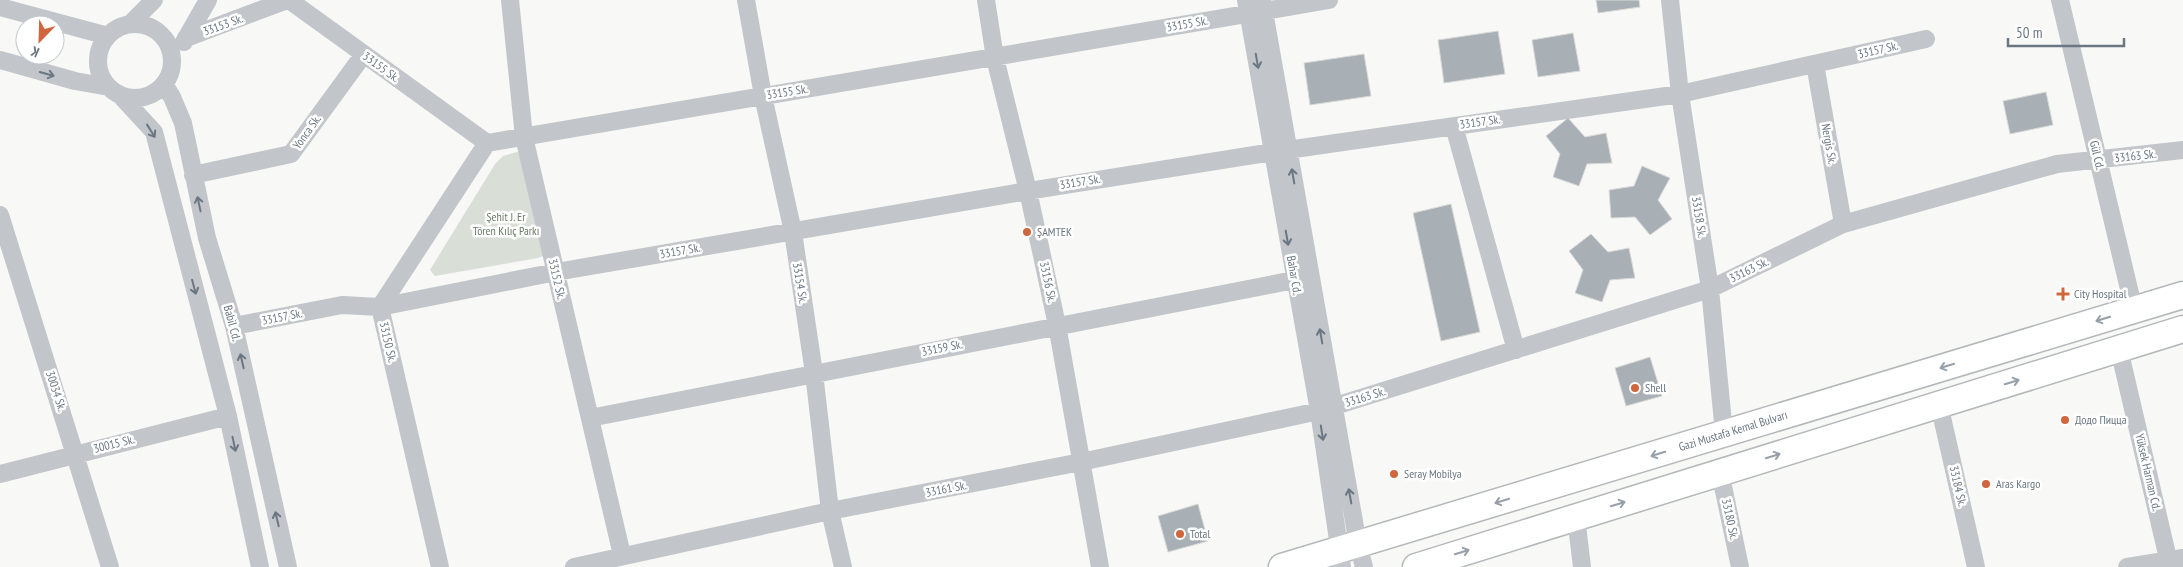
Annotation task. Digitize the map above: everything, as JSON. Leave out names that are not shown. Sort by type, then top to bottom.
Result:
[{"type":"highway","name":"Gazi Mustafa Kemal Bulvarı","points":[[1282,567],[1351,557],[1724,434],[2183,294]]},
{"type":"highway","points":[[1416,567],[2183,329]]},
{"type":"street","points":[[154,0],[130,24],[118,28],[108,36],[102,45],[99,67],[114,90],[154,132],[228,416],[260,567]]},
{"type":"street","points":[[0,60],[114,90],[131,98],[143,97],[154,92],[164,84],[186,38],[208,0]]},
{"type":"street","name":"33153 Sk.","points":[[186,38],[288,0]]},
{"type":"street","name":"33155 Sk.","points":[[288,0],[487,143],[995,58],[1255,6],[1329,0]]},
{"type":"street","name":"33152 Sk.","points":[[510,0],[524,137],[622,555]]},
{"type":"street","name":"33154 Sk.","points":[[746,0],[763,96],[793,232],[814,373],[830,512],[843,567]]},
{"type":"street","name":"33156 Sk.","points":[[986,0],[995,58],[1028,190],[1057,325],[1100,567]]},
{"type":"street","name":"33158 Sk.","points":[[1670,0],[1680,94],[1710,289],[1724,434]]},
{"type":"street","name":"Gül Cd.","points":[[2060,0],[2134,310]]},
{"type":"street","name":"Bahar Cd.","points":[[1255,6],[1351,557]]},
{"type":"street","points":[[0,7],[108,36]]},
{"type":"street","points":[[130,24],[152,28],[161,35],[168,44],[172,65]]},
{"type":"street","name":"33157 Sk.","points":[[234,326],[342,305],[380,307],[556,272],[1028,190],[1281,150],[1680,94],[1926,39]]},
{"type":"street","name":"Yonca Sk.","points":[[193,175],[291,154],[364,54]]},
{"type":"street","name":"Nergis Sk.","points":[[1815,64],[1843,224]]},
{"type":"street","name":"Babil Cd.","points":[[164,84],[183,122],[207,238],[234,326],[288,567]]},
{"type":"street","points":[[1454,126],[1516,350]]},
{"type":"street","name":"33150 Sk.","points":[[440,567],[380,307],[487,143]]},
{"type":"street","name":"Bahar Cd.","points":[[1281,150],[1294,280],[1326,409]]},
{"type":"street","name":"33163 Sk.","points":[[1326,409],[1710,289],[1843,224],[2057,164],[2183,150]]},
{"type":"street","name":"30034 Sk.","points":[[0,215],[76,453],[110,567]]},
{"type":"street","name":"33159 Sk.","points":[[590,418],[1294,280]]},
{"type":"street","name":"Yüksek Harman Cd.","points":[[2119,349],[2174,562]]},
{"type":"street","name":"33184 Sk.","points":[[1939,404],[1976,567]]},
{"type":"street","name":"33161 Sk.","points":[[574,567],[622,555],[1081,462],[1326,409]]},
{"type":"street","name":"30015 Sk.","points":[[0,474],[76,453],[228,416]]},
{"type":"street","name":"33180 Sk.","points":[[1720,472],[1740,567]]},
{"type":"street","points":[[1576,517],[1582,567]]},
{"type":"street","points":[[2127,567],[2174,562]]},
{"type":"green space","name":"Şehit J. Er Tören Kılıç Parkı","points":[[520,151],[551,253],[538,258],[435,276],[430,270],[495,164],[503,156]]},
{"type":"building","points":[[1596,0],[1639,0],[1640,7],[1598,13]]},
{"type":"building","points":[[1498,31],[1505,74],[1444,83],[1438,40]]},
{"type":"building","points":[[1573,33],[1580,71],[1538,77],[1532,40]]},
{"type":"building","points":[[1364,54],[1371,96],[1310,105],[1304,63]]},
{"type":"building","points":[[2046,92],[2053,125],[2010,134],[2003,101]]},
{"type":"building","points":[[1568,118],[1585,137],[1606,133],[1612,163],[1587,164],[1579,186],[1553,177],[1560,154],[1546,136]]},
{"type":"building","points":[[1642,166],[1670,178],[1658,200],[1672,219],[1650,235],[1635,217],[1611,218],[1609,190],[1634,186]]},
{"type":"building","points":[[1451,204],[1480,332],[1441,341],[1413,213]]},
{"type":"building","points":[[1591,234],[1608,252],[1629,248],[1635,278],[1610,280],[1602,302],[1575,293],[1583,270],[1569,251]]},
{"type":"building","points":[[1650,357],[1662,396],[1626,406],[1615,368]]},
{"type":"building","points":[[1198,504],[1208,541],[1168,552],[1158,516]]},
{"type":"place","name":"ŞAMTEK","points":[[1027,232]]},
{"type":"place","name":"City Hospital","points":[[2063,294]]},
{"type":"place","name":"Shell","points":[[1635,388]]},
{"type":"place","name":"Додо Пицца","points":[[2065,420]]},
{"type":"place","name":"Seray Mobilya","points":[[1394,474]]},
{"type":"place","name":"Aras Kargo","points":[[1986,484]]},
{"type":"place","name":"Total","points":[[1180,534]]}]
